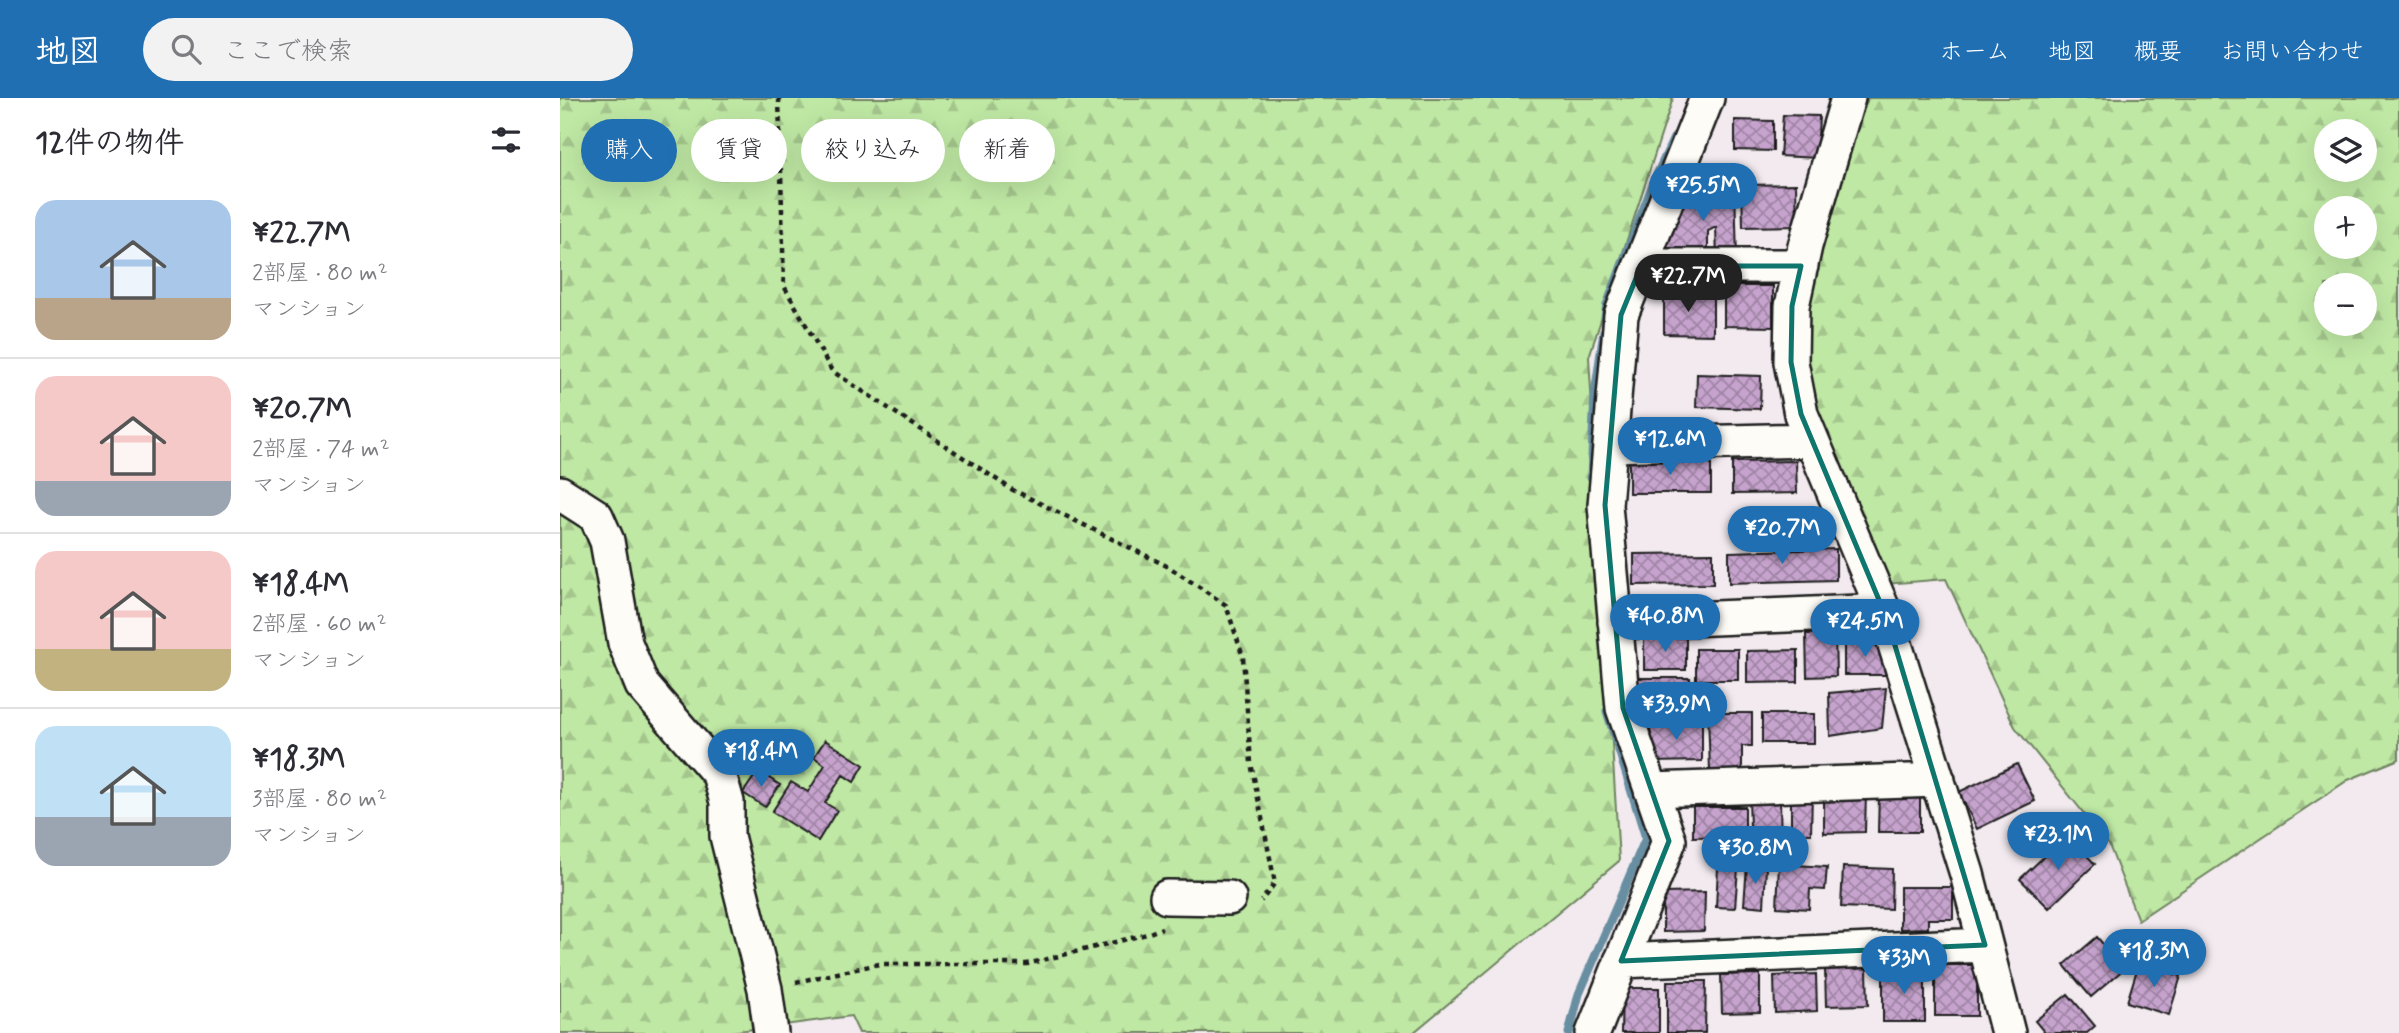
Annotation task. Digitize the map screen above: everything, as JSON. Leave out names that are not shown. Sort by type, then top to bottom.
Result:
[{"type":"street","points":[[1592,1033],[1669,841],[1623,708],[1615,622],[1605,505],[1621,315],[1707,98]]},
{"type":"street","points":[[1848,98],[1792,306],[1791,362],[1801,414],[1884,611],[1967,874],[2008,1033]]},
{"type":"street","points":[[1641,266],[1801,266]]},
{"type":"street","points":[[1610,445],[1812,440]]},
{"type":"street","points":[[560,493],[596,516],[607,541],[625,643],[642,685],[719,774],[727,802],[727,836],[765,989],[771,1033]]},
{"type":"street","points":[[1615,622],[1884,611]]},
{"type":"street","points":[[1651,790],[1938,780]]},
{"type":"street","points":[[1169,910],[1229,898]]},
{"type":"street","points":[[1621,961],[1985,946]]},
{"type":"path","points":[[779,98],[784,286],[832,371],[1011,489],[1168,567],[1226,605],[1243,657],[1251,763],[1275,883],[1258,904],[1229,898]]},
{"type":"path","points":[[765,989],[879,964],[1027,964],[1147,934],[1169,910]]},
{"type":"highlighted area","points":[[1641,266],[1801,266],[1792,306],[1791,362],[1801,414],[1887,619],[1985,945],[1621,961],[1669,841],[1623,708],[1605,505],[1621,315]]},
{"type":"green space","points":[[560,98],[1673,98],[1589,357],[1619,861],[1413,1033],[859,1033],[851,1016],[724,1033],[560,1033]]},
{"type":"green space","points":[[1868,98],[2399,98],[2399,759],[2348,780],[2138,920],[2109,845],[2015,727],[1946,579],[1873,585],[1810,409],[1804,281]]},
{"type":"building","points":[[1783,115],[1819,116],[1817,158],[1780,156]]},
{"type":"building","points":[[1735,120],[1773,121],[1773,151],[1735,150]]},
{"type":"building","points":[[1796,184],[1797,226],[1743,227],[1742,185]]},
{"type":"building","points":[[1682,186],[1735,186],[1737,259],[1717,259],[1716,227],[1708,231],[1708,259],[1662,257]]},
{"type":"building","points":[[1724,286],[1773,286],[1773,327],[1724,326]]},
{"type":"building","points":[[1664,294],[1713,295],[1713,335],[1664,334]]},
{"type":"building","points":[[1697,374],[1761,376],[1760,409],[1696,407]]},
{"type":"building","points":[[1629,461],[1711,461],[1711,493],[1629,493]]},
{"type":"building","points":[[1796,461],[1797,493],[1732,494],[1732,462]]},
{"type":"building","points":[[1836,549],[1836,580],[1729,583],[1729,552]]},
{"type":"building","points":[[1713,553],[1713,584],[1634,585],[1634,554]]},
{"type":"building","points":[[1835,633],[1836,676],[1807,677],[1806,634]]},
{"type":"building","points":[[1644,638],[1686,638],[1686,670],[1644,670]]},
{"type":"building","points":[[1844,643],[1886,643],[1886,675],[1844,675]]},
{"type":"building","points":[[1696,649],[1738,649],[1738,680],[1696,680]]},
{"type":"building","points":[[1798,650],[1798,682],[1747,683],[1747,651]]},
{"type":"building","points":[[1638,678],[1690,678],[1691,707],[1638,707]]},
{"type":"building","points":[[1886,688],[1882,728],[1830,736],[1829,693]]},
{"type":"building","points":[[1708,713],[1752,713],[1752,746],[1742,746],[1742,771],[1710,771]]},
{"type":"building","points":[[1762,714],[1814,714],[1814,743],[1762,743]]},
{"type":"building","points":[[1650,722],[1702,722],[1702,761],[1651,762]]},
{"type":"building","points":[[825,740],[864,765],[854,782],[843,775],[825,803],[837,810],[818,841],[772,812],[791,782],[808,792],[825,765],[814,757]]},
{"type":"building","points":[[2017,764],[2035,801],[1977,829],[1959,792]]},
{"type":"building","points":[[758,771],[780,785],[765,807],[743,793]]},
{"type":"building","points":[[1879,792],[1920,792],[1920,832],[1878,832]]},
{"type":"building","points":[[1866,793],[1865,832],[1824,833],[1824,794]]},
{"type":"building","points":[[1791,794],[1812,794],[1811,834],[1791,833]]},
{"type":"building","points":[[1780,798],[1781,852],[1751,853],[1749,799]]},
{"type":"building","points":[[1693,807],[1745,807],[1745,836],[1693,837]]},
{"type":"building","points":[[2067,835],[2095,864],[2049,908],[2020,879]]},
{"type":"building","points":[[1779,864],[1827,867],[1825,890],[1810,889],[1809,909],[1777,907]]},
{"type":"building","points":[[1747,865],[1766,867],[1764,907],[1744,905]]},
{"type":"building","points":[[1718,867],[1738,868],[1735,908],[1716,907]]},
{"type":"building","points":[[1843,867],[1892,869],[1891,909],[1841,907]]},
{"type":"building","points":[[1900,887],[1953,887],[1953,919],[1928,919],[1928,928],[1900,929]]},
{"type":"building","points":[[1705,892],[1704,931],[1663,932],[1663,893]]},
{"type":"building","points":[[2097,937],[2124,969],[2091,997],[2064,965]]},
{"type":"building","points":[[2139,963],[2181,976],[2169,1015],[2127,1002]]},
{"type":"building","points":[[1935,965],[1977,965],[1977,1016],[1935,1016]]},
{"type":"building","points":[[1867,968],[1868,1005],[1826,1006],[1825,970]]},
{"type":"building","points":[[1883,970],[1925,970],[1925,1022],[1883,1022]]},
{"type":"building","points":[[1760,974],[1760,1012],[1722,1013],[1721,975]]},
{"type":"building","points":[[1816,974],[1817,1011],[1775,1013],[1774,976]]},
{"type":"building","points":[[1667,981],[1706,981],[1705,1033],[1667,1033]]},
{"type":"building","points":[[1622,988],[1659,988],[1659,1033],[1621,1033]]},
{"type":"building","points":[[2068,994],[2095,1026],[2087,1033],[2045,1033],[2035,1021]]},
{"type":"waterway","points":[[1605,317],[1607,305],[1655,179],[1674,138]]},
{"type":"waterway","points":[[1591,477],[1595,395],[1604,331]]},
{"type":"waterway","points":[[1569,1033],[1579,994],[1646,838],[1607,711]]}]
